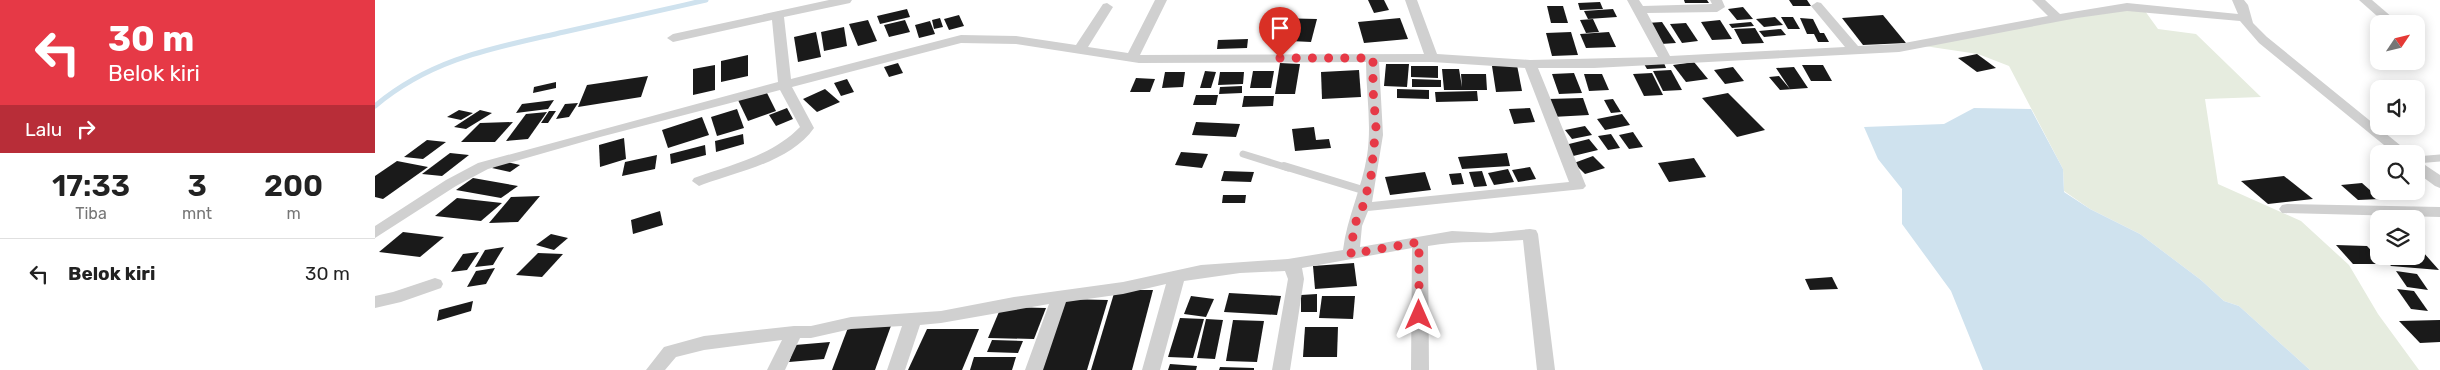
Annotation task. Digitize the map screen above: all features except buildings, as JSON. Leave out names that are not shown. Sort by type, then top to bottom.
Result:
[{"type":"street","points":[[673,38],[846,0]]},
{"type":"street","points":[[1132,58],[1161,0]]},
{"type":"street","points":[[1411,0],[1432,58]]},
{"type":"street","points":[[1636,5],[1717,8],[1719,7],[1716,0]]},
{"type":"street","points":[[2038,0],[2057,18]]},
{"type":"street","points":[[2238,0],[2247,24],[2263,40],[2393,145]]},
{"type":"street","points":[[2365,0],[2383,15]]},
{"type":"street","points":[[1636,5],[1666,60]]},
{"type":"street","points":[[1817,6],[1855,51]]},
{"type":"street","points":[[1080,50],[1107,7]]},
{"type":"street","points":[[375,234],[463,176],[483,166],[595,134],[961,39],[1016,40],[1132,58],[1432,58],[1530,64],[1594,64],[1899,48],[2057,18],[2127,7],[2246,18]]},
{"type":"street","points":[[699,181],[767,155],[802,136],[807,128],[785,86],[778,16]]},
{"type":"street","points":[[1351,254],[1354,226],[1371,176],[1376,126],[1373,58]]},
{"type":"street","points":[[1364,198],[1393,205],[1578,186],[1530,64]]},
{"type":"street","points":[[2425,170],[2440,183]]},
{"type":"street","points":[[2287,209],[2440,212]]},
{"type":"street","points":[[655,370],[665,357],[682,348],[794,332],[811,332],[851,323],[941,317],[1060,296],[1123,288],[1201,271],[1287,265],[1452,236],[1491,238],[1530,234],[1546,370]]},
{"type":"street","points":[[1419,242],[1419,370]]},
{"type":"street","points":[[1281,370],[1296,279],[1294,269],[1287,265]]},
{"type":"street","points":[[1151,370],[1175,278]]},
{"type":"street","points":[[375,302],[395,298],[435,284]]},
{"type":"street","points":[[1034,370],[1060,296]]},
{"type":"street","points":[[896,370],[913,320]]},
{"type":"street","points":[[776,370],[794,332]]},
{"type":"lane","points":[[1243,154],[1364,198]]},
{"type":"lane","points":[[2425,160],[2440,158]]},
{"type":"shaded area","points":[[2104,10],[2145,11],[2158,29],[2196,34],[2261,97],[2205,99],[2218,184],[2301,221],[2349,265],[2378,314],[2419,370],[2310,370],[2239,306],[2224,301],[2201,280],[2140,234],[2090,209],[2064,191],[2063,169],[2009,66],[1978,54],[1911,44]]},
{"type":"water","points":[[1974,108],[2031,109],[2063,169],[2064,192],[2090,209],[2140,234],[2201,280],[2224,301],[2239,306],[2310,370],[1983,370],[1951,291],[1902,224],[1902,189],[1878,159],[1864,127],[1944,124]]},
{"type":"waterway","points":[[375,106],[419,76],[465,57],[513,44],[706,0]]},
{"type":"route","points":[[1280,58],[1373,58],[1376,126],[1371,176],[1363,206],[1354,226],[1351,254],[1419,242],[1419,315]]}]
